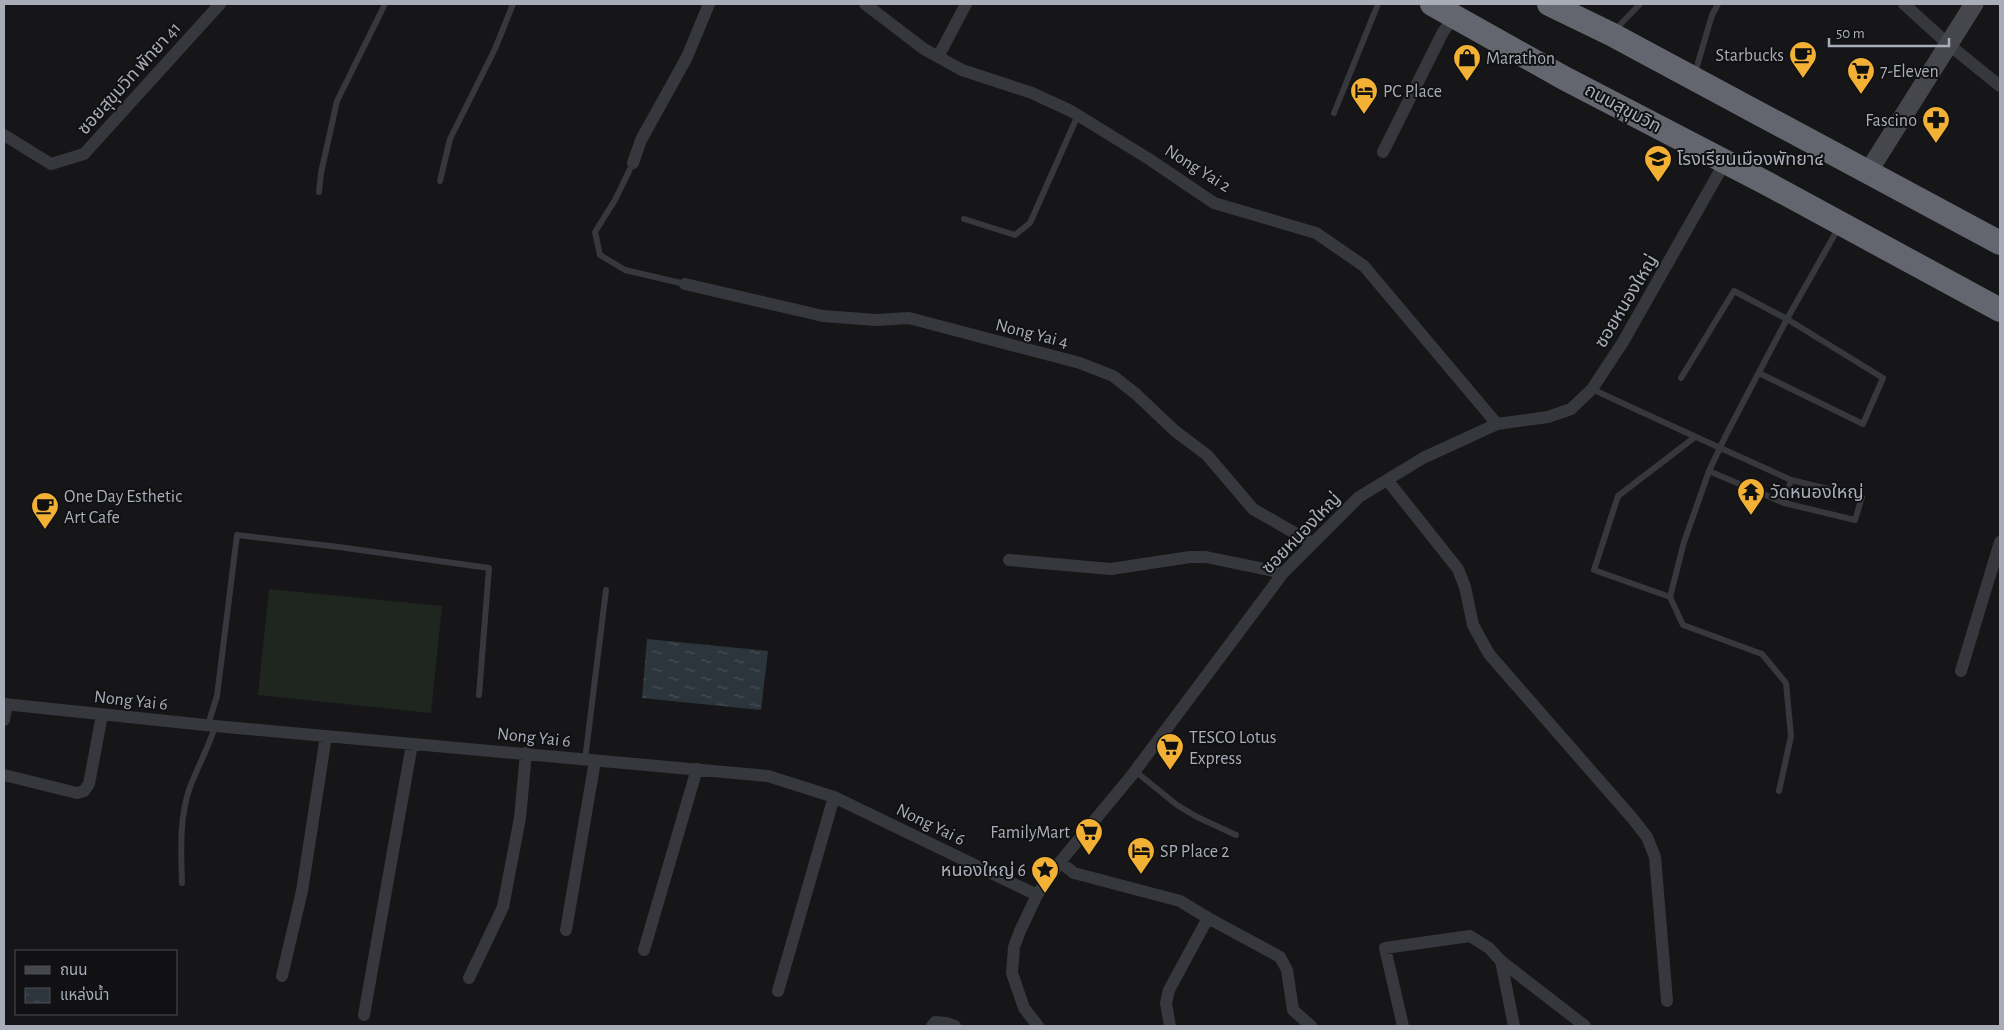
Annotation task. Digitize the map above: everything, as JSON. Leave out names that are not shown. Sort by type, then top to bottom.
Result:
[{"type":"highway","name":"ถนนสุขุมวิท","points":[[1432,4],[1564,78],[2000,310]]},
{"type":"highway","points":[[1549,4],[1611,34],[2000,243]]},
{"type":"street","name":"ซอยสุขุมวิท พัทยา 41","points":[[4,135],[51,164],[84,154],[220,4]]},
{"type":"street","points":[[634,163],[641,140],[686,57],[709,4]]},
{"type":"street","name":"Nong Yai 2","points":[[864,4],[924,49],[938,57],[962,70],[1032,93],[1078,115],[1149,159],[1214,203],[1316,234],[1364,266],[1497,424]]},
{"type":"street","points":[[938,57],[966,4]]},
{"type":"street","points":[[1904,4],[1948,44],[2000,86]]},
{"type":"street","points":[[1868,172],[1974,4]]},
{"type":"street","points":[[1383,152],[1442,32],[1455,16]]},
{"type":"street","name":"ซอยหนองใหญ่","points":[[1037,1026],[1024,1008],[1012,973],[1014,947],[1037,895],[1060,862],[1135,771],[1283,574],[1359,497],[1423,458],[1497,424],[1548,417],[1571,408],[1592,388],[1623,342],[1725,162]]},
{"type":"street","name":"Nong Yai 4","points":[[685,284],[823,316],[876,320],[909,318],[1080,362],[1113,376],[1136,394],[1175,431],[1207,455],[1253,509],[1312,543]]},
{"type":"street","points":[[1388,481],[1458,569],[1465,587],[1473,625],[1488,654],[1647,837],[1655,857],[1667,1001]]},
{"type":"street","points":[[1961,671],[2000,542]]},
{"type":"street","points":[[1009,560],[1111,569],[1190,557],[1206,557],[1283,574]]},
{"type":"street","points":[[4,720],[6,704]]},
{"type":"street","name":"Nong Yai 6","points":[[6,704],[212,726],[768,776],[834,797],[1037,895]]},
{"type":"street","points":[[4,774],[77,793],[84,791],[89,784],[102,715]]},
{"type":"street","points":[[282,976],[302,891],[326,736]]},
{"type":"street","points":[[364,1015],[412,744]]},
{"type":"street","points":[[469,978],[503,907],[520,818],[526,753]]},
{"type":"street","points":[[566,930],[590,760]]},
{"type":"street","points":[[644,950],[697,769]]},
{"type":"street","points":[[778,990],[834,797]]},
{"type":"street","points":[[1060,862],[1074,874],[1180,902],[1280,957],[1287,970],[1293,1010],[1311,1026]]},
{"type":"street","points":[[1170,1026],[1166,1003],[1169,990],[1208,918]]},
{"type":"street","points":[[1403,1026],[1385,948],[1470,936],[1489,948],[1501,961],[1585,1026]]},
{"type":"street","points":[[1501,961],[1514,1026]]},
{"type":"street","points":[[932,1026],[935,1022],[955,1026]]},
{"type":"lane","points":[[319,192],[321,173],[338,101],[385,4]]},
{"type":"lane","points":[[440,180],[450,139],[495,49],[513,4]]},
{"type":"lane","points":[[1334,113],[1378,4]]},
{"type":"lane","points":[[1611,34],[1640,4]]},
{"type":"lane","points":[[1694,79],[1712,15],[1718,4]]},
{"type":"lane","points":[[964,219],[1015,235],[1030,223],[1078,115]]},
{"type":"lane","points":[[634,163],[616,200],[594,232],[600,255],[625,270],[685,284]]},
{"type":"lane","points":[[1779,792],[1791,736],[1786,683],[1762,654],[1683,625],[1670,596],[1684,542],[1709,471],[1720,447],[1787,319],[1841,224]]},
{"type":"lane","points":[[1681,378],[1734,291],[1787,319],[1883,378],[1863,424],[1758,373]]},
{"type":"lane","points":[[1592,388],[1791,480],[1862,496],[1855,520],[1784,503],[1709,471]]},
{"type":"lane","points":[[1670,596],[1594,570],[1618,496],[1695,437]]},
{"type":"lane","points":[[1784,503],[1791,480]]},
{"type":"lane","points":[[182,883],[180,835],[190,788],[209,745],[237,535],[489,568],[479,695]]},
{"type":"lane","points":[[590,760],[606,590]]},
{"type":"lane","points":[[1135,771],[1197,817],[1236,835]]},
{"type":"shaded area","points":[[269,589],[442,606],[431,713],[258,695]]},
{"type":"water","points":[[647,639],[768,651],[761,710],[642,698]]},
{"type":"place","name":"Starbucks","points":[[1803,79]]},
{"type":"place","name":"Marathon","points":[[1467,82]]},
{"type":"place","name":"7-Eleven","points":[[1861,95]]},
{"type":"place","name":"PC Place","points":[[1364,115]]},
{"type":"place","name":"Fascino","points":[[1936,144]]},
{"type":"place","name":"โรงเรียนเมืองพัทยา๔","points":[[1658,183]]},
{"type":"place","name":"วัดหนองใหญ่","points":[[1751,516]]},
{"type":"place","name":"One Day Esthetic Art Cafe","points":[[45,530]]},
{"type":"place","name":"TESCO Lotus Express","points":[[1170,771]]},
{"type":"place","name":"FamilyMart","points":[[1089,856]]},
{"type":"place","name":"SP Place 2","points":[[1141,875]]},
{"type":"place","name":"หนองใหญ่ 6","points":[[1045,894]]}]
